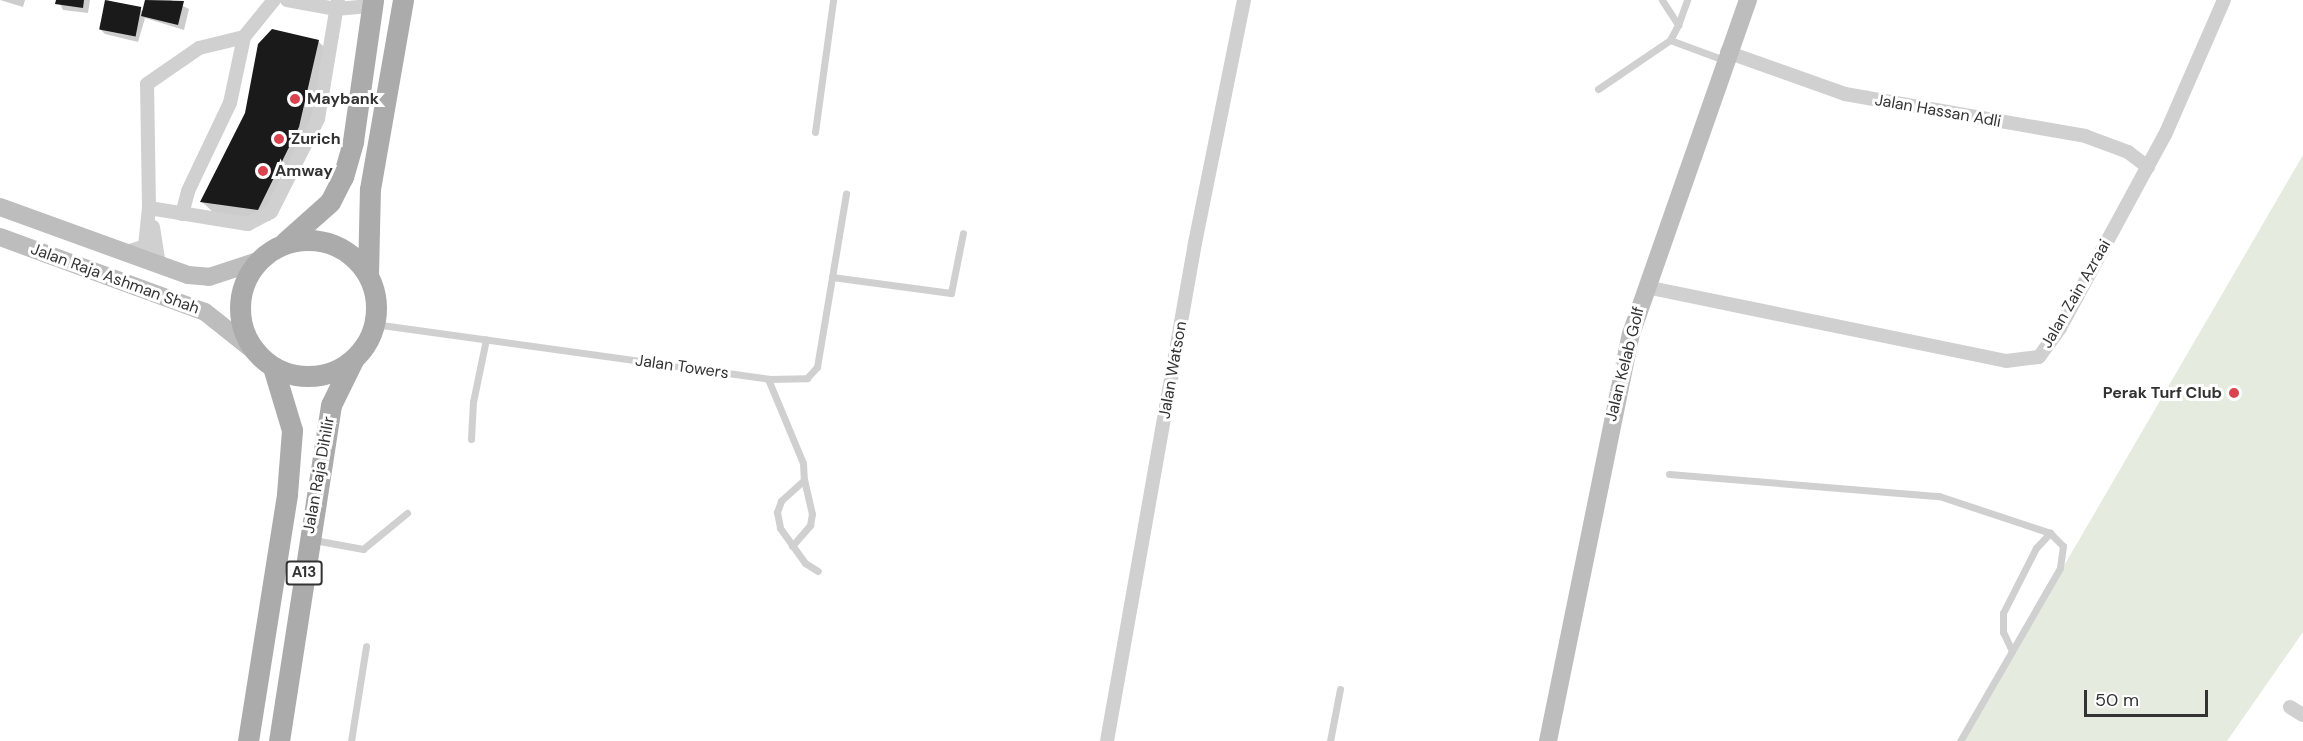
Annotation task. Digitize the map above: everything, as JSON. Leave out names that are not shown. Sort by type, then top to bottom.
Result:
[{"type":"main road","name":"A13","points":[[373,3],[353,141],[343,177],[330,202],[307,226],[258,261],[247,277],[240,315],[254,351],[273,367],[294,375],[316,376],[337,370],[355,357],[374,324],[374,291],[368,275],[370,189],[403,0]]},
{"type":"main road","points":[[282,244],[321,241],[340,247],[368,275]]},
{"type":"main road","name":"Jalan Raja Dihilir","points":[[279,741],[331,405],[355,357]]},
{"type":"main road","name":"Jalan Raja Dihilir","points":[[248,741],[287,494],[292,430],[273,367]]},
{"type":"street","points":[[182,214],[188,191],[230,103],[244,37],[274,0]]},
{"type":"street","points":[[287,0],[337,5],[373,3]]},
{"type":"street","name":"Jalan Watson","points":[[1107,741],[1196,243],[1244,0]]},
{"type":"street","name":"Jalan Kelab Golf","points":[[1548,741],[1603,456],[1631,334],[1726,56],[1748,0]]},
{"type":"street","name":"Jalan Zain Azraai","points":[[1646,287],[2006,361],[2039,357],[2060,328],[2148,167],[2224,0]]},
{"type":"street","points":[[149,208],[248,224],[271,212],[318,119],[337,5]]},
{"type":"street","points":[[127,252],[145,246],[149,208],[147,84],[199,48],[244,37]]},
{"type":"street","name":"Jalan Hassan Adli","points":[[1726,56],[1845,94],[2085,136],[2128,152],[2148,167]]},
{"type":"street","name":"Jalan Raja Ashman Shah","points":[[0,207],[188,274],[209,276],[258,261]]},
{"type":"street","points":[[149,208],[159,264]]},
{"type":"street","name":"Jalan Raja Ashman Shah","points":[[0,237],[205,312],[254,351]]},
{"type":"street","points":[[2290,707],[2303,715]]},
{"type":"lane","points":[[815,132],[833,0]]},
{"type":"lane","points":[[1662,0],[1678,25]]},
{"type":"lane","points":[[1598,90],[1670,40],[1687,0]]},
{"type":"lane","points":[[1670,40],[1726,56]]},
{"type":"lane","points":[[846,193],[832,276],[951,293],[963,233]]},
{"type":"lane","name":"Jalan Towers","points":[[374,324],[768,379],[813,375],[832,276]]},
{"type":"lane","points":[[471,439],[473,402],[486,339]]},
{"type":"lane","points":[[768,379],[803,463],[804,480],[812,514],[810,525],[792,546]]},
{"type":"lane","points":[[1669,474],[1939,496],[2050,533],[2063,546],[2060,568],[1960,741]]},
{"type":"lane","points":[[804,480],[781,501],[777,512],[780,528],[792,546],[818,571]]},
{"type":"lane","points":[[309,539],[363,549],[407,513]]},
{"type":"lane","points":[[2012,651],[2002,632],[2004,613],[2036,548],[2050,533]]},
{"type":"lane","points":[[351,741],[366,646]]},
{"type":"lane","points":[[1330,741],[1340,689]]},
{"type":"shaded area","name":"Perak Turf Club","points":[[2303,155],[2303,632],[2227,741],[1962,741]]},
{"type":"building","points":[[56,0],[84,0],[83,8],[55,4]]},
{"type":"building","points":[[105,0],[141,7],[136,37],[99,29]]},
{"type":"building","points":[[145,0],[184,1],[178,25],[141,16]]},
{"type":"building","points":[[272,29],[319,40],[299,127],[258,210],[200,202],[245,113],[258,44]]},
{"type":"place","name":"Maybank","points":[[295,99]]},
{"type":"place","name":"Zurich","points":[[279,139]]},
{"type":"place","name":"Amway","points":[[263,171]]},
{"type":"place","name":"Perak Turf Club","points":[[2234,393]]}]
